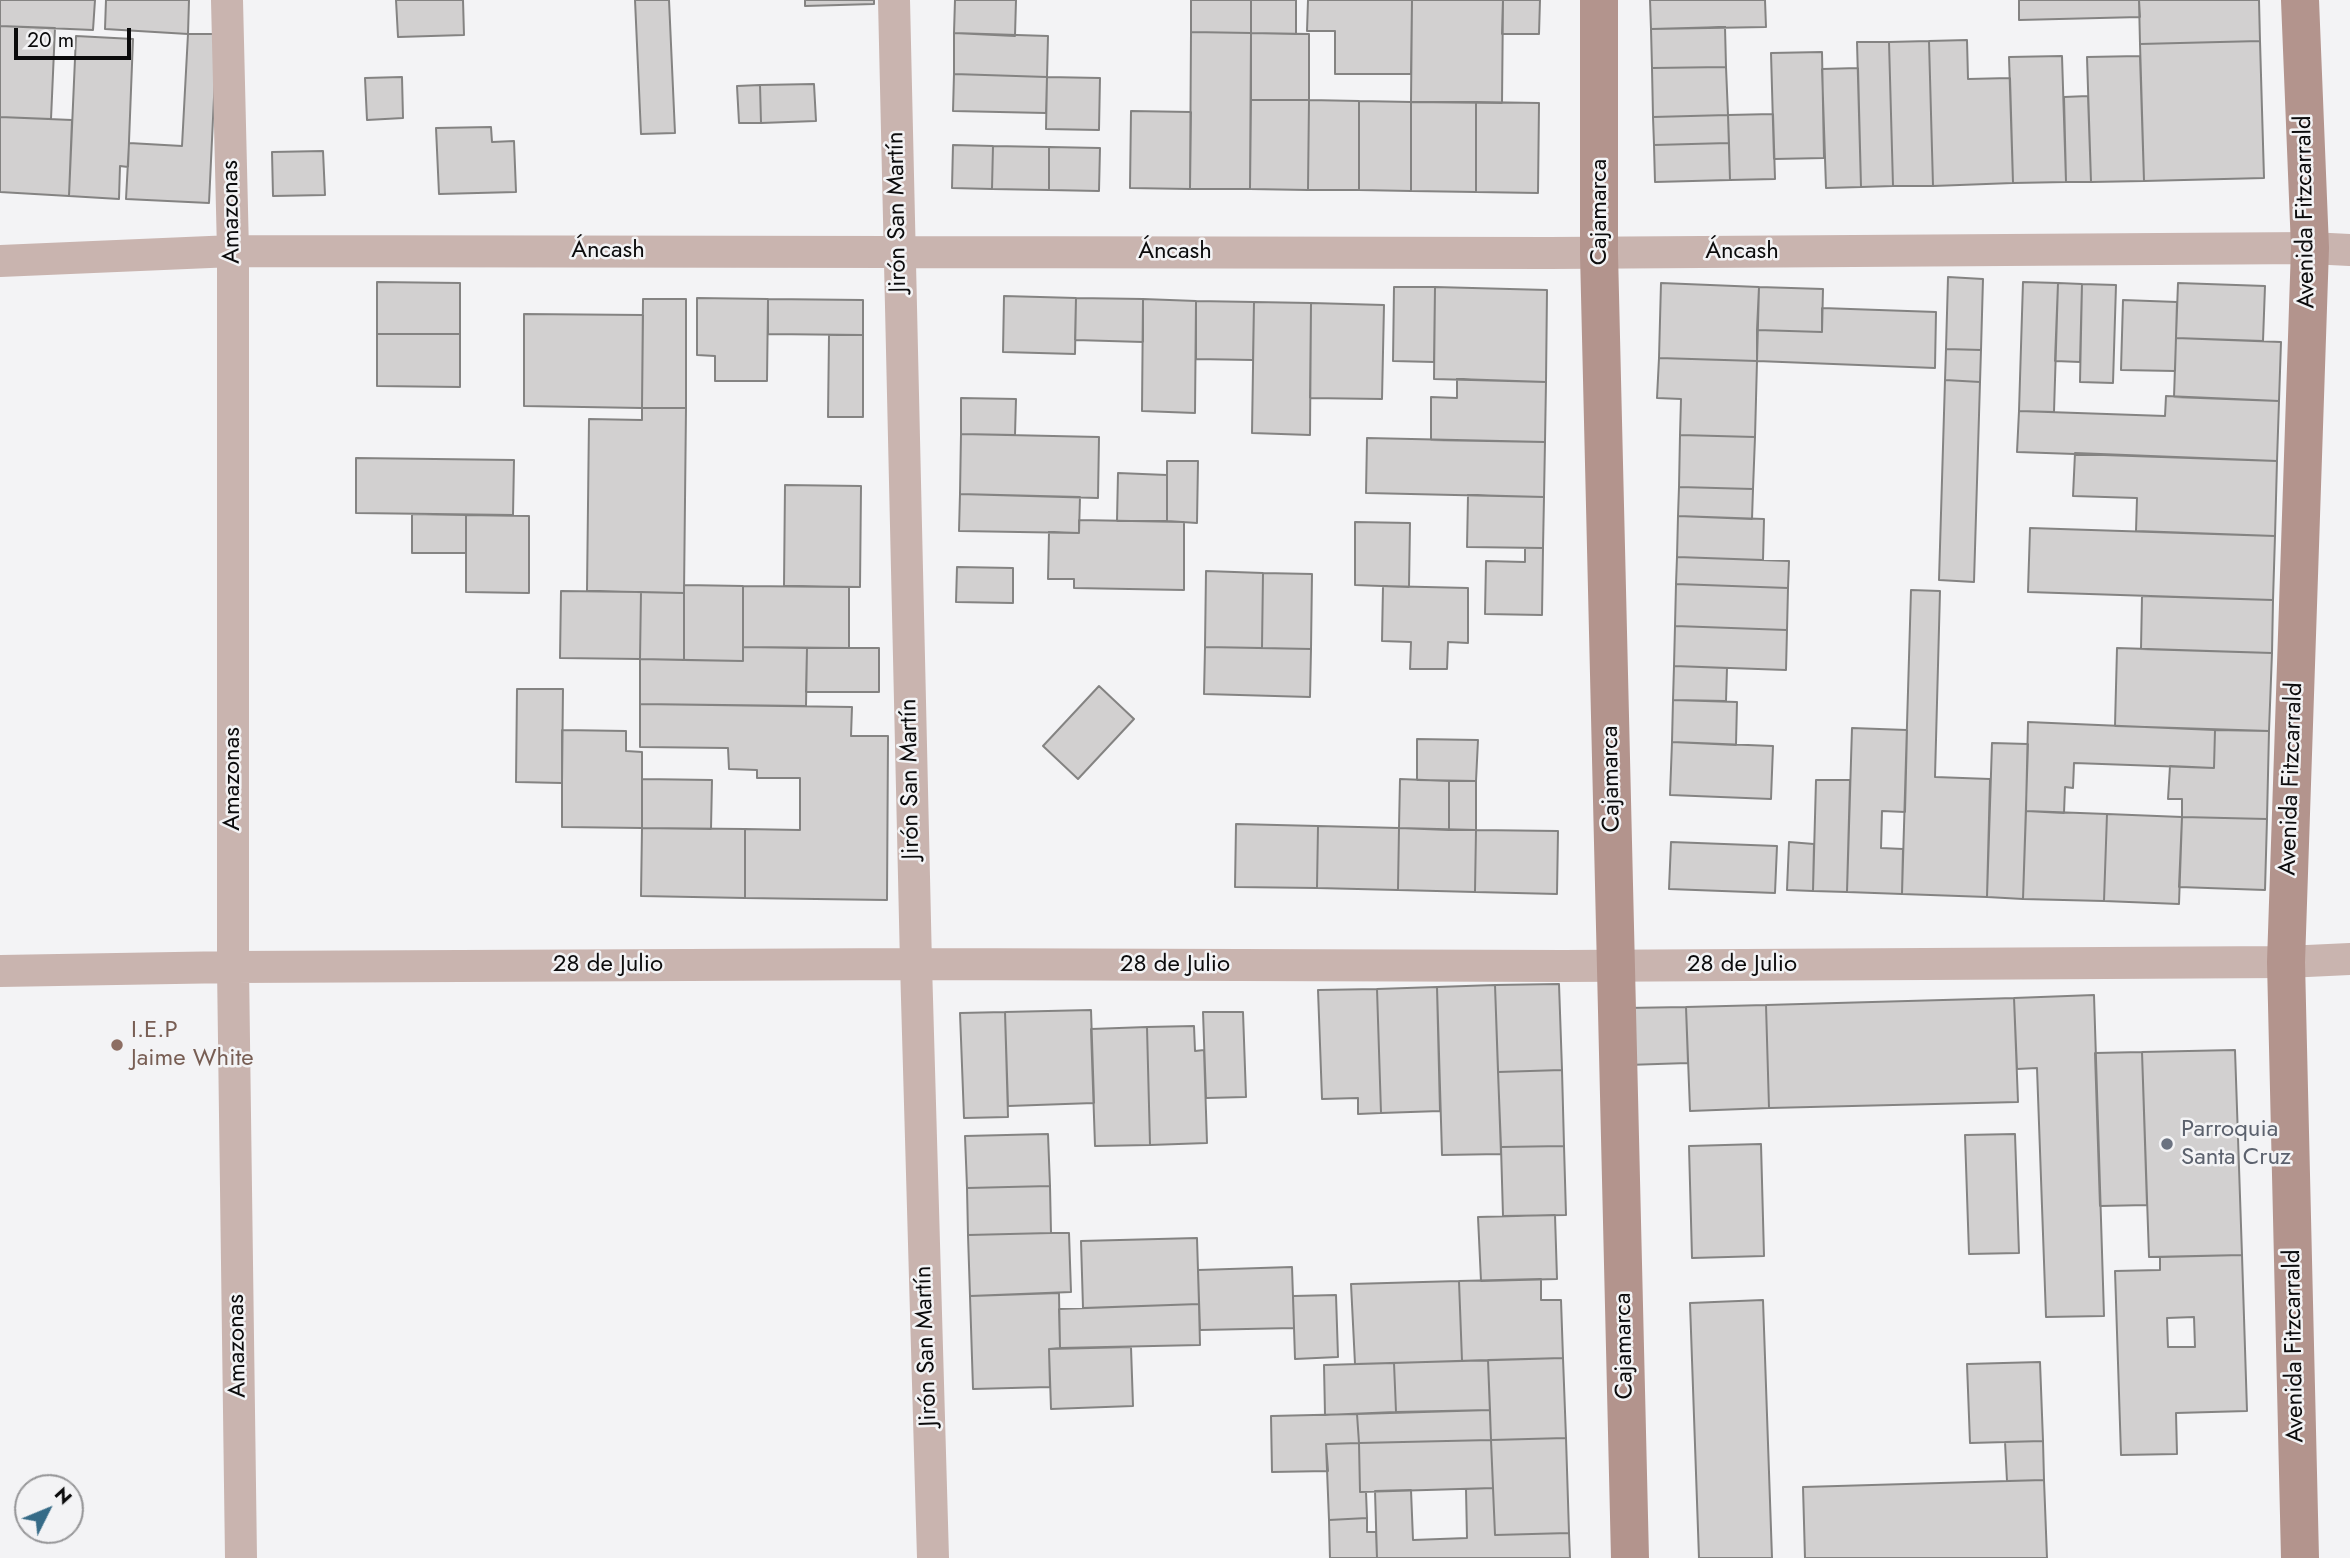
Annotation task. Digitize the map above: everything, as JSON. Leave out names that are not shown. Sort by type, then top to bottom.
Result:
[{"type":"street","name":"Amazonas","points":[[227,0],[233,251],[233,967],[240,1558]]},
{"type":"street","name":"Jirón San Martín","points":[[894,0],[916,964],[933,1558]]},
{"type":"street","name":"Cajamarca","points":[[1599,0],[1599,253],[1630,1558]]},
{"type":"street","name":"Avenida Fitzcarrald","points":[[2300,0],[2309,248],[2286,962],[2300,1558]]},
{"type":"street","name":"Áncash","points":[[0,261],[233,251],[1599,253],[2309,248],[2350,250]]},
{"type":"street","name":"28 de Julio","points":[[0,971],[233,967],[1616,965],[2286,962],[2350,959]]},
{"type":"building","points":[[0,0],[95,0],[93,30],[0,26]]},
{"type":"building","points":[[106,0],[189,0],[188,34],[105,29]]},
{"type":"building","points":[[396,0],[463,0],[464,35],[398,37]]},
{"type":"building","points":[[635,0],[669,0],[675,133],[641,134]]},
{"type":"building","points":[[805,0],[874,0],[874,4],[805,6]]},
{"type":"building","points":[[955,0],[1016,0],[1015,36],[954,33]]},
{"type":"building","points":[[1191,0],[1251,0],[1251,33],[1191,32]]},
{"type":"building","points":[[1251,0],[1296,0],[1296,34],[1251,33]]},
{"type":"building","points":[[1308,0],[1412,0],[1411,74],[1335,74],[1335,31],[1307,31]]},
{"type":"building","points":[[1412,0],[1503,0],[1502,103],[1411,102]]},
{"type":"building","points":[[1503,0],[1540,0],[1539,34],[1502,34]]},
{"type":"building","points":[[1650,0],[1765,0],[1766,27],[1651,29]]},
{"type":"building","points":[[2019,0],[2139,0],[2140,17],[2019,20]]},
{"type":"building","points":[[2139,0],[2259,0],[2260,41],[2140,44]]},
{"type":"building","points":[[0,26],[55,28],[51,119],[0,117]]},
{"type":"building","points":[[1725,27],[1726,67],[1652,68],[1651,29]]},
{"type":"building","points":[[1191,32],[1251,33],[1250,189],[1190,189]]},
{"type":"building","points":[[954,33],[1048,36],[1047,77],[954,74]]},
{"type":"building","points":[[1251,33],[1309,34],[1309,100],[1251,100]]},
{"type":"building","points":[[188,34],[217,34],[209,203],[126,199],[129,143],[182,146]]},
{"type":"building","points":[[76,36],[133,39],[128,167],[120,166],[119,199],[69,196]]},
{"type":"building","points":[[1967,40],[1968,79],[2010,78],[2013,183],[1933,186],[1929,41]]},
{"type":"building","points":[[1929,41],[1933,186],[1893,186],[1889,42]]},
{"type":"building","points":[[2260,41],[2264,178],[2144,181],[2140,44]]},
{"type":"building","points":[[1857,42],[1889,42],[1893,186],[1861,187]]},
{"type":"building","points":[[1822,52],[1824,158],[1774,159],[1771,53]]},
{"type":"building","points":[[2062,56],[2066,182],[2013,183],[2009,57]]},
{"type":"building","points":[[2140,56],[2144,181],[2091,182],[2087,57]]},
{"type":"building","points":[[1726,67],[1728,115],[1653,117],[1652,68]]},
{"type":"building","points":[[1858,68],[1861,187],[1826,188],[1822,69]]},
{"type":"building","points":[[954,74],[1047,77],[1046,113],[953,111]]},
{"type":"building","points":[[402,77],[403,118],[367,120],[365,78]]},
{"type":"building","points":[[1047,77],[1100,78],[1099,130],[1046,129]]},
{"type":"building","points":[[814,84],[816,121],[761,123],[760,85]]},
{"type":"building","points":[[760,85],[761,123],[739,123],[737,86]]},
{"type":"building","points":[[2088,96],[2091,182],[2066,182],[2064,97]]},
{"type":"building","points":[[1251,100],[1309,100],[1308,190],[1250,189]]},
{"type":"building","points":[[1309,100],[1359,101],[1359,190],[1308,190]]},
{"type":"building","points":[[1359,101],[1411,102],[1411,191],[1359,190]]},
{"type":"building","points":[[1411,102],[1476,102],[1476,192],[1411,191]]},
{"type":"building","points":[[1476,102],[1539,103],[1538,193],[1476,192]]},
{"type":"building","points":[[1131,111],[1191,112],[1190,189],[1130,188]]},
{"type":"building","points":[[1773,114],[1775,179],[1730,180],[1728,115]]},
{"type":"building","points":[[1728,115],[1729,143],[1654,145],[1653,117]]},
{"type":"building","points":[[0,117],[72,120],[69,196],[0,192]]},
{"type":"building","points":[[491,127],[492,142],[514,141],[516,192],[439,194],[436,128]]},
{"type":"building","points":[[1729,143],[1730,180],[1655,182],[1654,145]]},
{"type":"building","points":[[953,145],[993,146],[992,189],[952,188]]},
{"type":"building","points":[[993,146],[1049,147],[1049,190],[992,189]]},
{"type":"building","points":[[1049,147],[1100,148],[1099,191],[1049,190]]},
{"type":"building","points":[[323,151],[325,195],[273,196],[272,152]]},
{"type":"building","points":[[1948,277],[1983,279],[1981,350],[1946,349]]},
{"type":"building","points":[[377,282],[460,283],[460,334],[377,334]]},
{"type":"building","points":[[2023,282],[2058,283],[2054,412],[2019,411]]},
{"type":"building","points":[[1661,283],[1759,287],[1757,361],[1659,358]]},
{"type":"building","points":[[2058,283],[2082,284],[2080,362],[2055,361]]},
{"type":"building","points":[[2178,283],[2265,286],[2263,341],[2176,338]]},
{"type":"building","points":[[2082,284],[2116,285],[2113,383],[2080,382]]},
{"type":"building","points":[[1394,287],[1435,287],[1434,362],[1393,361]]},
{"type":"building","points":[[1435,287],[1547,290],[1546,382],[1434,379]]},
{"type":"building","points":[[1759,287],[1823,289],[1822,332],[1757,330]]},
{"type":"building","points":[[1004,296],[1076,298],[1075,354],[1003,352]]},
{"type":"building","points":[[697,298],[768,299],[767,381],[715,381],[715,356],[697,355]]},
{"type":"building","points":[[1076,298],[1143,299],[1143,342],[1075,340]]},
{"type":"building","points":[[643,299],[686,299],[686,408],[642,408]]},
{"type":"building","points":[[768,299],[863,300],[863,335],[768,334]]},
{"type":"building","points":[[1143,299],[1196,301],[1195,413],[1142,411]]},
{"type":"building","points":[[2123,300],[2177,302],[2175,371],[2121,370]]},
{"type":"building","points":[[1196,301],[1254,302],[1253,360],[1196,359]]},
{"type":"building","points":[[1254,302],[1311,303],[1310,435],[1252,433]]},
{"type":"building","points":[[1311,303],[1384,305],[1382,399],[1310,398]]},
{"type":"building","points":[[1822,308],[1936,312],[1935,368],[1757,361],[1757,330],[1822,332]]},
{"type":"building","points":[[524,314],[643,315],[642,408],[524,406]]},
{"type":"building","points":[[377,334],[460,334],[460,387],[377,386]]},
{"type":"building","points":[[829,335],[863,335],[863,417],[828,417]]},
{"type":"building","points":[[2176,338],[2281,342],[2279,401],[2174,397]]},
{"type":"building","points":[[1946,349],[1981,350],[1980,382],[1945,380]]},
{"type":"building","points":[[1659,358],[1757,361],[1755,437],[1680,435],[1681,399],[1657,398]]},
{"type":"building","points":[[1457,379],[1546,382],[1545,442],[1431,440],[1431,397],[1457,398]]},
{"type":"building","points":[[1945,380],[1980,382],[1974,582],[1939,580]]},
{"type":"building","points":[[2166,396],[2279,401],[2277,461],[2017,452],[2019,411],[2165,416]]},
{"type":"building","points":[[961,398],[1016,399],[1015,435],[961,434]]},
{"type":"building","points":[[642,408],[686,408],[684,593],[587,591],[589,419],[642,420]]},
{"type":"building","points":[[961,434],[1099,437],[1098,498],[960,494]]},
{"type":"building","points":[[1680,435],[1755,437],[1753,489],[1679,487]]},
{"type":"building","points":[[1367,438],[1545,442],[1544,497],[1366,493]]},
{"type":"building","points":[[2075,453],[2277,461],[2275,536],[2136,531],[2137,498],[2073,496]]},
{"type":"building","points":[[356,458],[514,460],[513,515],[356,513]]},
{"type":"building","points":[[1167,461],[1198,461],[1197,523],[1167,521]]},
{"type":"building","points":[[1118,473],[1167,475],[1167,521],[1117,521]]},
{"type":"building","points":[[785,485],[861,486],[860,587],[784,586]]},
{"type":"building","points":[[1679,487],[1753,489],[1752,519],[1678,516]]},
{"type":"building","points":[[960,494],[1080,497],[1079,533],[959,531]]},
{"type":"building","points":[[1468,495],[1544,497],[1543,548],[1467,547]]},
{"type":"building","points":[[412,514],[466,515],[466,553],[412,553]]},
{"type":"building","points":[[466,515],[529,516],[529,593],[466,592]]},
{"type":"building","points":[[1678,516],[1764,519],[1763,560],[1677,557]]},
{"type":"building","points":[[1079,520],[1184,522],[1184,590],[1074,588],[1074,579],[1048,579],[1049,532],[1079,533]]},
{"type":"building","points":[[1355,522],[1410,523],[1409,587],[1355,585]]},
{"type":"building","points":[[2030,528],[2275,536],[2273,600],[2028,592]]},
{"type":"building","points":[[1525,548],[1543,548],[1542,615],[1485,614],[1486,561],[1525,562]]},
{"type":"building","points":[[1677,557],[1789,561],[1788,588],[1676,584]]},
{"type":"building","points":[[957,567],[1013,568],[1013,603],[956,602]]},
{"type":"building","points":[[1206,571],[1263,573],[1262,648],[1205,647]]},
{"type":"building","points":[[1263,573],[1312,574],[1311,649],[1262,648]]},
{"type":"building","points":[[1676,584],[1788,588],[1787,630],[1675,626]]},
{"type":"building","points":[[684,585],[743,586],[743,661],[684,660]]},
{"type":"building","points":[[743,586],[849,587],[849,648],[743,647]]},
{"type":"building","points":[[1383,586],[1468,588],[1468,643],[1448,642],[1447,669],[1410,669],[1411,642],[1382,641]]},
{"type":"building","points":[[1911,590],[1940,591],[1935,777],[1990,779],[1987,897],[1902,894]]},
{"type":"building","points":[[561,591],[641,592],[640,659],[560,658]]},
{"type":"building","points":[[641,592],[684,593],[684,660],[640,659]]},
{"type":"building","points":[[2142,596],[2273,600],[2272,653],[2141,649]]},
{"type":"building","points":[[1675,626],[1787,630],[1786,670],[1674,666]]},
{"type":"building","points":[[743,647],[807,648],[806,706],[640,704],[640,659],[743,661]]},
{"type":"building","points":[[1205,647],[1311,649],[1310,697],[1204,694]]},
{"type":"building","points":[[807,648],[879,648],[879,692],[806,692]]},
{"type":"building","points":[[2117,648],[2272,653],[2269,731],[2115,726]]},
{"type":"building","points":[[1674,666],[1727,668],[1726,701],[1673,700]]},
{"type":"building","points":[[1099,686],[1134,719],[1078,779],[1043,746]]},
{"type":"building","points":[[517,689],[563,689],[562,783],[516,782]]},
{"type":"building","points":[[1673,700],[1737,702],[1736,745],[1672,742]]},
{"type":"building","points":[[640,704],[852,707],[851,736],[888,736],[887,900],[745,898],[745,829],[800,830],[800,778],[757,778],[757,770],[729,769],[728,748],[640,747]]},
{"type":"building","points":[[2028,722],[2215,730],[2214,768],[2074,763],[2073,788],[2065,787],[2064,813],[2026,811]]},
{"type":"building","points":[[1852,728],[1907,730],[1905,812],[1882,811],[1881,848],[1903,849],[1902,894],[1847,892]]},
{"type":"building","points":[[562,730],[626,731],[626,751],[642,752],[642,828],[562,827]]},
{"type":"building","points":[[2215,730],[2269,731],[2267,819],[2182,817],[2182,799],[2168,799],[2170,766],[2214,768]]},
{"type":"building","points":[[1417,739],[1478,740],[1476,781],[1417,780]]},
{"type":"building","points":[[1672,742],[1773,746],[1771,799],[1670,795]]},
{"type":"building","points":[[1992,743],[2028,744],[2023,899],[1987,897]]},
{"type":"building","points":[[642,779],[712,780],[711,829],[642,828]]},
{"type":"building","points":[[1400,779],[1449,781],[1449,830],[1399,828]]},
{"type":"building","points":[[1816,780],[1850,780],[1847,892],[1813,891]]},
{"type":"building","points":[[1449,781],[1476,781],[1476,830],[1449,830]]},
{"type":"building","points":[[2026,811],[2107,814],[2104,901],[2023,899]]},
{"type":"building","points":[[2107,814],[2182,817],[2179,904],[2104,901]]},
{"type":"building","points":[[2182,817],[2267,819],[2265,890],[2179,887]]},
{"type":"building","points":[[1236,824],[1318,826],[1317,888],[1235,887]]},
{"type":"building","points":[[1318,826],[1399,828],[1398,890],[1317,888]]},
{"type":"building","points":[[642,828],[745,829],[745,898],[641,896]]},
{"type":"building","points":[[1399,828],[1476,830],[1475,892],[1398,890]]},
{"type":"building","points":[[1476,830],[1558,831],[1557,894],[1475,892]]},
{"type":"building","points":[[1671,842],[1777,846],[1775,893],[1669,889]]},
{"type":"building","points":[[1789,842],[1814,844],[1813,891],[1787,890]]},
{"type":"building","points":[[1559,984],[1562,1070],[1498,1072],[1495,985]]},
{"type":"building","points":[[1495,985],[1501,1154],[1442,1155],[1437,987]]},
{"type":"building","points":[[1437,987],[1440,1111],[1381,1113],[1377,989]]},
{"type":"building","points":[[1377,989],[1381,1113],[1358,1114],[1358,1098],[1322,1099],[1318,990]]},
{"type":"building","points":[[2094,995],[2104,1316],[2046,1317],[2037,1068],[2017,1069],[2014,998]]},
{"type":"building","points":[[2014,998],[2018,1102],[1769,1108],[1766,1005]]},
{"type":"building","points":[[1766,1005],[1769,1108],[1690,1111],[1686,1007]]},
{"type":"building","points":[[1686,1007],[1688,1063],[1627,1065],[1625,1008]]},
{"type":"building","points":[[1091,1010],[1094,1103],[1008,1106],[1005,1012]]},
{"type":"building","points":[[1005,1012],[1008,1117],[964,1118],[960,1013]]},
{"type":"building","points":[[1203,1012],[1243,1012],[1246,1097],[1206,1098]]},
{"type":"building","points":[[1194,1026],[1195,1051],[1204,1050],[1207,1143],[1150,1145],[1147,1027]]},
{"type":"building","points":[[1147,1027],[1150,1145],[1095,1146],[1091,1029]]},
{"type":"building","points":[[2235,1050],[2242,1255],[2149,1257],[2142,1052]]},
{"type":"building","points":[[2142,1052],[2147,1205],[2100,1206],[2095,1053]]},
{"type":"building","points":[[1562,1070],[1564,1146],[1501,1147],[1498,1072]]},
{"type":"building","points":[[1048,1134],[1050,1186],[967,1188],[965,1136]]},
{"type":"building","points":[[2015,1134],[2019,1253],[1969,1254],[1965,1135]]},
{"type":"building","points":[[1761,1144],[1764,1256],[1692,1258],[1689,1146]]},
{"type":"building","points":[[1564,1146],[1566,1215],[1503,1216],[1501,1147]]},
{"type":"building","points":[[1050,1186],[1051,1233],[968,1235],[967,1188]]},
{"type":"building","points":[[1555,1215],[1557,1279],[1481,1281],[1478,1217]]},
{"type":"building","points":[[1069,1233],[1071,1292],[970,1296],[968,1235]]},
{"type":"building","points":[[1197,1238],[1199,1304],[1083,1308],[1081,1241]]},
{"type":"building","points":[[2242,1255],[2247,1411],[2176,1413],[2177,1454],[2121,1455],[2115,1271],[2160,1270],[2160,1257]],"holes":[[[2194,1317],[2195,1347],[2168,1347],[2167,1318]]]},
{"type":"building","points":[[1292,1267],[1294,1328],[1200,1330],[1198,1270]]},
{"type":"building","points":[[1541,1279],[1541,1300],[1561,1300],[1563,1358],[1462,1361],[1459,1281]]},
{"type":"building","points":[[1459,1281],[1462,1361],[1355,1364],[1351,1284]]},
{"type":"building","points":[[1059,1293],[1060,1348],[1049,1349],[1050,1387],[973,1389],[970,1296]]},
{"type":"building","points":[[1336,1295],[1338,1357],[1295,1359],[1293,1296]]},
{"type":"building","points":[[1763,1300],[1772,1558],[1699,1558],[1690,1303]]},
{"type":"building","points":[[1199,1304],[1200,1345],[1060,1348],[1059,1309]]},
{"type":"building","points":[[1131,1347],[1133,1406],[1051,1409],[1049,1349]]},
{"type":"building","points":[[1563,1358],[1566,1438],[1491,1440],[1488,1360]]},
{"type":"building","points":[[1488,1360],[1490,1410],[1396,1412],[1394,1363]]},
{"type":"building","points":[[2040,1362],[2043,1441],[1970,1443],[1967,1364]]},
{"type":"building","points":[[1394,1363],[1396,1412],[1325,1415],[1324,1365]]},
{"type":"building","points":[[1490,1410],[1491,1440],[1359,1443],[1357,1414]]},
{"type":"building","points":[[1357,1414],[1359,1443],[1326,1444],[1328,1471],[1272,1472],[1271,1416]]},
{"type":"building","points":[[1566,1438],[1569,1533],[1495,1535],[1491,1440]]},
{"type":"building","points":[[1491,1440],[1493,1488],[1360,1492],[1359,1443]]},
{"type":"building","points":[[2043,1441],[2044,1480],[2007,1481],[2005,1442]]},
{"type":"building","points":[[1359,1443],[1360,1492],[1366,1492],[1367,1518],[1329,1520],[1326,1444]]},
{"type":"building","points":[[2044,1480],[2047,1558],[1805,1558],[1803,1487]]},
{"type":"building","points":[[1493,1488],[1495,1535],[1569,1533],[1570,1558],[1377,1558],[1375,1491],[1411,1490],[1413,1540],[1467,1538],[1466,1489]]},
{"type":"building","points":[[1367,1518],[1367,1532],[1376,1532],[1377,1558],[1330,1558],[1329,1520]]},
{"type":"place","name":"I.E.P Jaime White","points":[[117,1045]]},
{"type":"place","name":"Parroquia Santa Cruz","points":[[2167,1144]]}]
